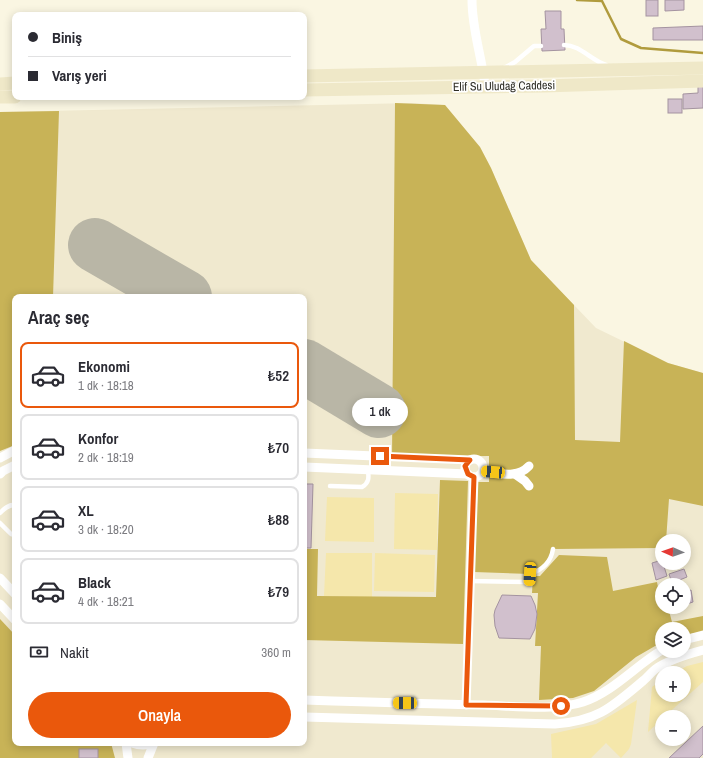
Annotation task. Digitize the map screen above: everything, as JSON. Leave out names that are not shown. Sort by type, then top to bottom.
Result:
[{"type":"main road","name":"Elif Su Uludağ Caddesi","points":[[307,76],[703,68]]},
{"type":"main road","name":"Elif Su Uludağ Caddesi","points":[[307,90],[582,85],[703,81]]},
{"type":"main road","points":[[0,84],[12,83]]},
{"type":"main road","points":[[0,97],[12,96]]},
{"type":"street","points":[[472,0],[475,38],[490,72],[485,86]]},
{"type":"street","points":[[0,458],[12,452]]},
{"type":"street","points":[[307,453],[470,460],[476,459],[481,461],[483,467],[482,472]]},
{"type":"street","points":[[368,470],[369,456]]},
{"type":"street","points":[[466,705],[470,581],[471,476],[465,466],[470,460]]},
{"type":"street","points":[[0,474],[3,470],[12,466]]},
{"type":"street","points":[[307,467],[471,476],[480,475],[482,472],[521,473],[529,466]]},
{"type":"street","points":[[515,474],[529,486]]},
{"type":"street","points":[[0,578],[12,591]]},
{"type":"street","points":[[0,604],[12,617]]},
{"type":"street","points":[[691,638],[703,635]]},
{"type":"street","points":[[307,717],[555,724],[570,723],[600,714],[617,704],[657,668],[685,655],[703,650]]},
{"type":"street","points":[[307,700],[466,705],[574,705],[597,696],[655,655]]},
{"type":"street","points":[[635,668],[643,681]]},
{"type":"street","points":[[390,702],[390,719]]},
{"type":"street","points":[[126,746],[128,758]]},
{"type":"street","points":[[148,758],[153,746]]},
{"type":"lane","points":[[564,45],[571,45],[596,61],[620,70]]},
{"type":"lane","points":[[490,72],[515,62],[534,46],[542,46]]},
{"type":"lane","points":[[330,486],[362,487],[366,485],[369,479],[368,470]]},
{"type":"lane","points":[[0,513],[4,508],[12,505]]},
{"type":"lane","points":[[0,522],[12,534]]},
{"type":"lane","points":[[470,581],[529,582],[530,574],[541,570],[552,555],[553,549]]},
{"type":"shaded area","points":[[395,103],[445,105],[480,147],[491,168],[531,260],[574,305],[575,440],[620,442],[624,341],[668,363],[703,373],[703,506],[669,499],[666,534],[655,534],[655,548],[553,549],[542,567],[530,574],[474,572],[478,482],[489,482],[489,456],[392,457]]},
{"type":"shaded area","points":[[412,103],[445,105],[480,147],[491,168],[531,260],[596,328],[668,363],[703,373],[703,758],[0,758],[0,112]]},
{"type":"shaded area","points":[[59,111],[53,294],[12,294],[12,446],[0,451],[0,112]]},
{"type":"shaded area","points":[[440,480],[468,481],[463,644],[307,640],[307,549],[318,549],[317,596],[436,597]]},
{"type":"shaded area","points":[[395,493],[438,494],[437,550],[394,549]]},
{"type":"shaded area","points":[[327,497],[374,498],[374,542],[325,541]]},
{"type":"shaded area","points":[[326,553],[372,553],[372,598],[324,596]]},
{"type":"shaded area","points":[[375,553],[435,555],[434,592],[374,591]]},
{"type":"shaded area","points":[[559,555],[607,557],[613,591],[655,582],[655,614],[670,614],[672,622],[655,622],[655,646],[636,657],[594,691],[573,698],[539,700],[541,646],[535,646],[538,593],[532,593],[533,576],[540,576]]},
{"type":"shaded area","points":[[703,616],[703,632],[691,634],[691,622],[672,622]]},
{"type":"shaded area","points":[[0,619],[12,632],[12,746],[112,746],[115,758],[0,758]]},
{"type":"shaded area","points":[[703,662],[703,682],[691,693],[691,666],[687,666]]},
{"type":"shaded area","points":[[655,685],[655,702],[681,702],[672,710],[655,710],[655,726],[648,732],[652,687]]},
{"type":"shaded area","points":[[637,700],[631,744],[629,749],[621,758],[606,743],[591,758],[552,758],[551,734],[596,724]]},
{"type":"building","points":[[646,0],[658,0],[658,16],[646,16]]},
{"type":"building","points":[[665,0],[684,0],[684,10],[665,11]]},
{"type":"building","points":[[545,11],[561,11],[561,29],[564,29],[565,50],[542,51],[541,29],[546,29]]},
{"type":"building","points":[[703,26],[703,40],[653,40],[653,28]]},
{"type":"building","points":[[698,83],[703,83],[703,108],[683,109],[683,94],[698,93]]},
{"type":"building","points":[[668,99],[682,99],[682,113],[668,113]]},
{"type":"building","points":[[307,484],[313,484],[311,548],[307,548]]},
{"type":"building","points":[[655,562],[655,570],[665,570],[667,576],[656,578],[652,563]]},
{"type":"building","points":[[684,570],[687,577],[670,578],[669,574]]},
{"type":"building","points":[[691,590],[693,602],[691,603]]},
{"type":"building","points":[[502,595],[531,596],[537,614],[535,629],[530,639],[499,638],[495,626],[494,615]]},
{"type":"building","points":[[703,726],[703,754],[699,758],[669,758],[682,746],[691,746],[691,737]]},
{"type":"building","points":[[79,749],[98,749],[98,758],[79,758]]},
{"type":"waterway","points":[[577,0],[602,1],[621,39],[641,48],[703,53]]},
{"type":"runway","points":[[95,245],[180,294]]},
{"type":"runway","points":[[307,368],[379,411]]},
{"type":"route","points":[[380,456],[470,460],[465,466],[466,472],[474,477],[466,705],[561,706]]}]
